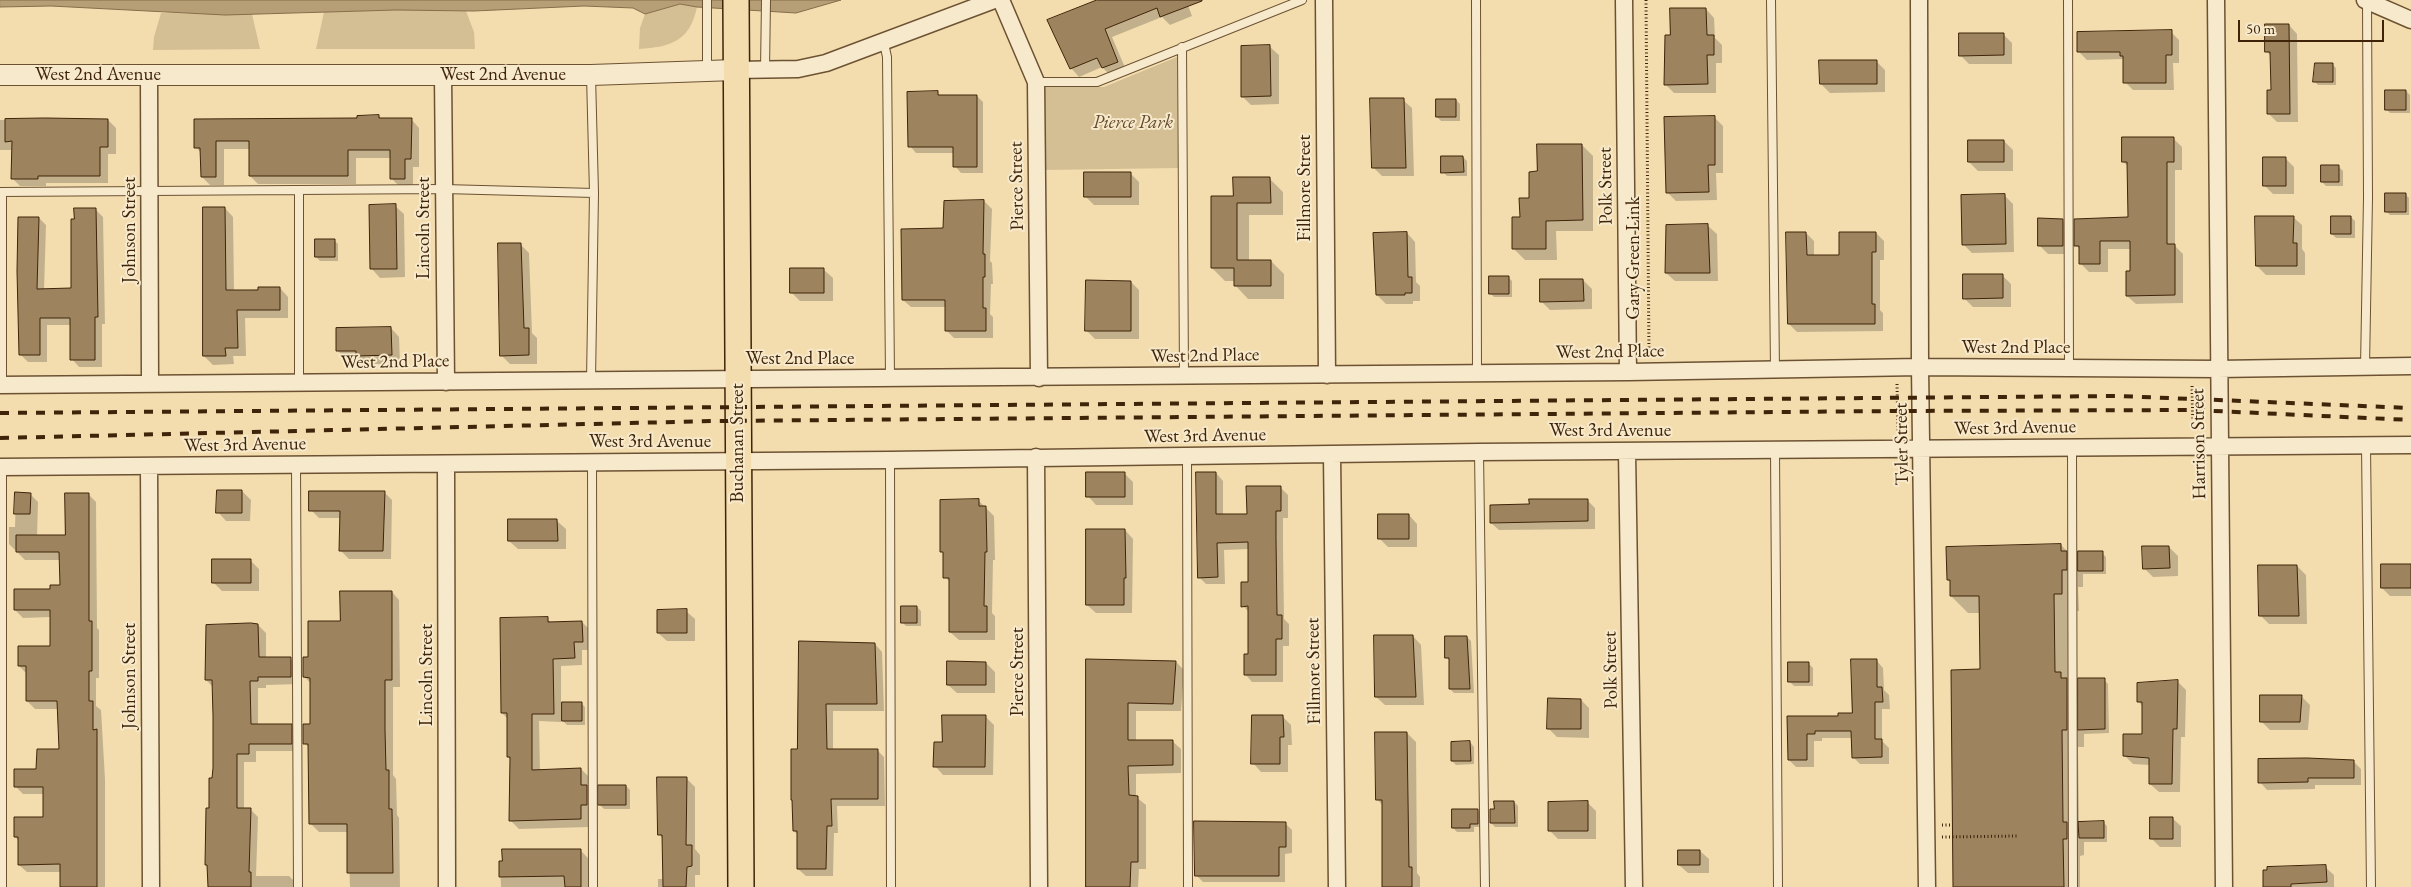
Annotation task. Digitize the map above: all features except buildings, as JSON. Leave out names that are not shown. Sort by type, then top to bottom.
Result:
[{"type":"main road","name":"Buchanan Street","points":[[736,0],[741,887]]},
{"type":"street","name":"West 2nd Avenue","points":[[0,75],[591,75],[708,70],[736,59],[765,70],[804,68],[848,57],[994,0]]},
{"type":"street","name":"Pierce Street","points":[[1002,0],[1036,82],[1039,378]]},
{"type":"street","name":"Fillmore Street","points":[[1324,0],[1327,375]]},
{"type":"street","name":"Polk Street","points":[[1624,0],[1628,372]]},
{"type":"street","name":"Tyler Street","points":[[1919,0],[1920,367],[1927,887]]},
{"type":"street","name":"Harrison Street","points":[[2216,0],[2224,887]]},
{"type":"street","points":[[2366,0],[2411,20]]},
{"type":"street","name":"Johnson Street","points":[[149,75],[150,384]]},
{"type":"street","name":"Lincoln Street","points":[[443,75],[446,382]]},
{"type":"street","name":"West 2nd Place","points":[[1,386],[1477,374],[1920,367],[2218,368],[2411,366]]},
{"type":"street","name":"West 3rd Avenue","points":[[1,467],[890,460],[1479,452],[2411,445]]},
{"type":"street","name":"Polk Street","points":[[1628,452],[1634,887]]},
{"type":"street","name":"Fillmore Street","points":[[1332,454],[1337,887]]},
{"type":"street","name":"Pierce Street","points":[[1036,457],[1039,887]]},
{"type":"street","name":"Lincoln Street","points":[[446,464],[447,887]]},
{"type":"street","name":"Johnson Street","points":[[149,466],[151,887]]},
{"type":"lane","points":[[707,0],[708,70]]},
{"type":"lane","points":[[765,70],[766,0]]},
{"type":"lane","points":[[1036,82],[1097,82],[1302,0]]},
{"type":"lane","points":[[1476,0],[1477,374]]},
{"type":"lane","points":[[1771,0],[1775,370]]},
{"type":"lane","points":[[2068,0],[2069,368]]},
{"type":"lane","points":[[2365,367],[2368,198],[2366,0]]},
{"type":"lane","points":[[884,43],[887,57],[890,378]]},
{"type":"lane","points":[[1182,47],[1184,376]]},
{"type":"lane","points":[[591,75],[594,193],[591,380]]},
{"type":"lane","points":[[299,190],[299,383]]},
{"type":"lane","points":[[1,386],[1,192],[444,190],[594,193]]},
{"type":"lane","points":[[2366,446],[2371,887]]},
{"type":"lane","points":[[2072,447],[2074,887]]},
{"type":"lane","points":[[1775,450],[1778,887]]},
{"type":"lane","points":[[1479,452],[1485,887]]},
{"type":"lane","points":[[1187,456],[1188,887]]},
{"type":"lane","points":[[890,460],[892,887]]},
{"type":"lane","points":[[592,462],[593,887]]},
{"type":"lane","points":[[296,464],[298,887]]},
{"type":"lane","points":[[1,467],[2,887]]},
{"type":"path","name":"Gary Green Link","points":[[1646,0],[1649,359]]},
{"type":"path","points":[[1897,368],[1898,449]]},
{"type":"path","points":[[2192,368],[2193,447]]},
{"type":"path","points":[[1948,837],[2017,836]]},
{"type":"green space","points":[[680,4],[697,7],[694,18],[684,35],[670,44],[639,49],[640,28],[645,14]]},
{"type":"green space","points":[[466,11],[474,32],[475,49],[316,49],[324,12]]},
{"type":"green space","points":[[161,13],[252,14],[260,49],[153,50],[154,37]]},
{"type":"green space","name":"Pierce Park","points":[[1177,57],[1178,168],[1045,170],[1045,87],[1104,87]]},
{"type":"shaded area","points":[[0,0],[841,0],[796,13],[697,7],[680,4],[645,14],[633,8],[584,6],[474,11],[396,10],[225,15],[51,6],[0,7]]},
{"type":"railway","points":[[0,413],[2120,396],[2411,408]]},
{"type":"railway","points":[[0,438],[716,421],[1897,411],[2193,410],[2411,420]]}]
